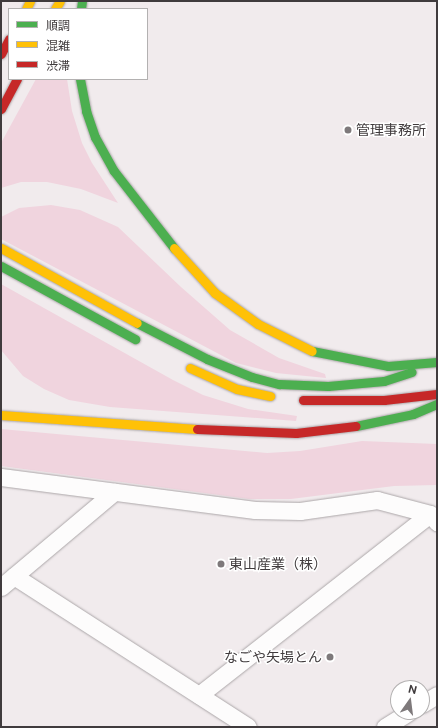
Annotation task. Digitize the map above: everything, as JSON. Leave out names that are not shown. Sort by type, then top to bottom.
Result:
[{"type":"highway","points":[[1,54],[8,41]]},
{"type":"highway","points":[[1,109],[16,80]]},
{"type":"highway","points":[[80,80],[86,111],[95,137],[114,171],[172,246],[215,293],[258,324],[304,348],[323,354],[373,365],[437,363]]},
{"type":"highway","points":[[1,248],[155,333],[207,359],[252,377],[279,384],[328,386],[384,381],[437,363]]},
{"type":"highway","points":[[1,266],[142,343]]},
{"type":"highway","points":[[179,362],[237,389],[287,398],[338,402],[437,394]]},
{"type":"highway","points":[[1,415],[234,432],[296,433],[365,425],[412,414],[437,404]]},
{"type":"street","points":[[1,478],[255,510],[300,511],[377,500],[434,518]]},
{"type":"street","points":[[1,587],[114,492]]},
{"type":"street","points":[[199,695],[434,518]]},
{"type":"street","points":[[14,576],[248,727]]},
{"type":"street","points":[[385,727],[396,720]]},
{"type":"shaded area","points":[[35,80],[67,80],[72,111],[82,143],[92,163],[118,203],[81,189],[47,182],[21,182],[1,188],[1,143]]},
{"type":"shaded area","points":[[51,205],[80,210],[118,227],[181,287],[230,330],[279,358],[325,374],[326,378],[276,373],[236,363],[1,239],[1,217],[19,208]]},
{"type":"shaded area","points":[[1,284],[173,380],[203,395],[248,409],[297,416],[296,421],[110,407],[69,400],[44,389],[23,376],[1,350]]},
{"type":"shaded area","points":[[1,429],[267,453],[300,451],[362,441],[437,444],[437,485],[394,486],[291,499],[249,499],[1,466]]},
{"type":"traffic: fast","points":[[81,8],[82,1]]},
{"type":"traffic: fast","points":[[80,80],[86,111],[95,137],[114,171],[174,248]]},
{"type":"traffic: fast","points":[[1,266],[135,339]]},
{"type":"traffic: fast","points":[[137,323],[207,359],[252,377],[279,384],[328,386],[384,381],[412,372]]},
{"type":"traffic: fast","points":[[312,351],[388,366],[437,362]]},
{"type":"traffic: fast","points":[[356,426],[413,414],[437,404]]},
{"type":"traffic: slow","points":[[26,8],[30,1]]},
{"type":"traffic: slow","points":[[56,8],[60,1]]},
{"type":"traffic: slow","points":[[1,248],[137,323]]},
{"type":"traffic: slow","points":[[174,248],[215,293],[258,324],[312,351]]},
{"type":"traffic: slow","points":[[190,368],[237,389],[270,396]]},
{"type":"traffic: slow","points":[[1,415],[197,429]]},
{"type":"traffic: jam","points":[[1,54],[8,41]]},
{"type":"traffic: jam","points":[[1,109],[16,80]]},
{"type":"traffic: jam","points":[[303,400],[384,400],[437,394]]},
{"type":"traffic: jam","points":[[197,429],[296,433],[356,426]]},
{"type":"place","name":"管理事務所","points":[[348,130]]},
{"type":"place","name":"東山産業（株）","points":[[221,564]]},
{"type":"place","name":"なごや矢場とん","points":[[330,657]]}]
